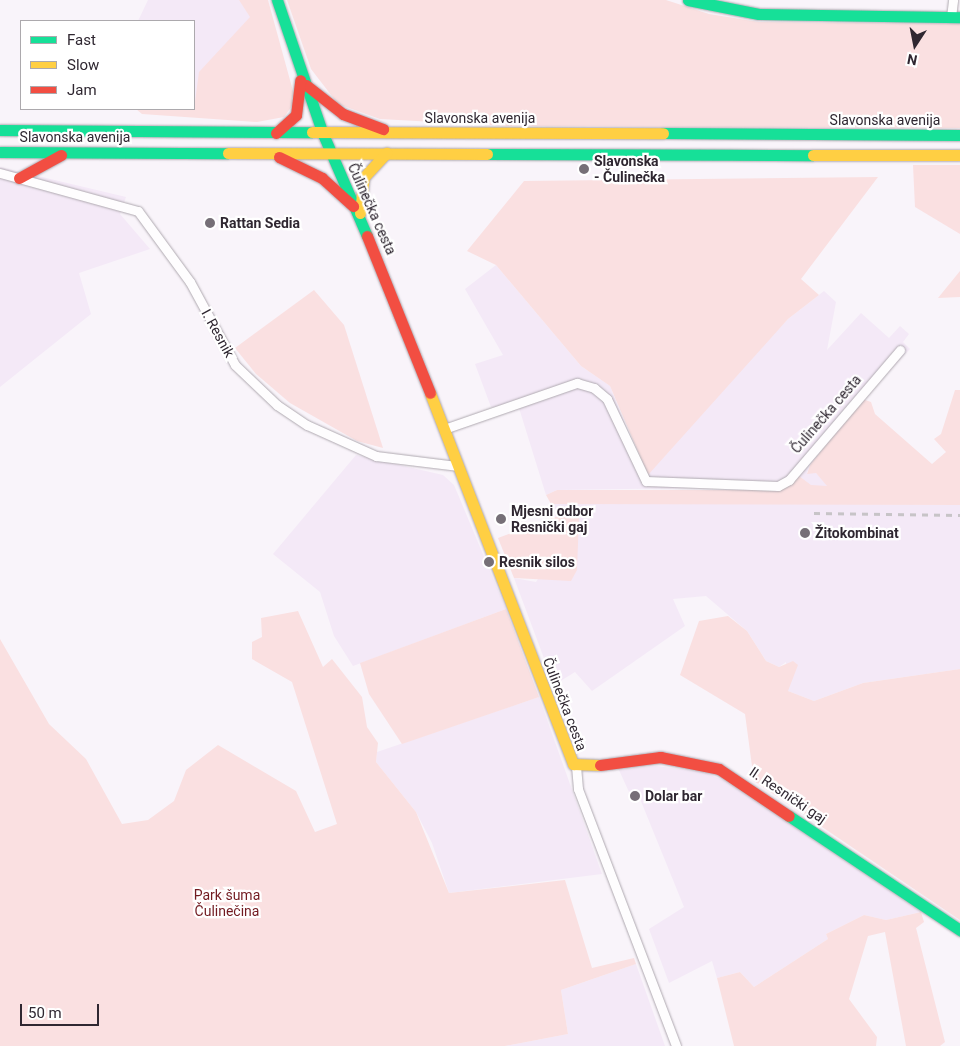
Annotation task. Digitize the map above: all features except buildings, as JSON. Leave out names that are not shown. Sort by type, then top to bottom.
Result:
[{"type":"main road","name":"Čulinečka cesta","points":[[277,0],[323,134],[360,213],[565,750],[576,766]]},
{"type":"main road","points":[[688,0],[759,14],[955,17]]},
{"type":"main road","points":[[276,133],[298,108],[302,77]]},
{"type":"main road","points":[[302,77],[343,114],[398,133]]},
{"type":"main road","name":"Slavonska avenija","points":[[0,130],[323,134],[960,136]]},
{"type":"main road","points":[[257,151],[307,168],[360,213]]},
{"type":"main road","name":"Slavonska avenija","points":[[0,152],[257,151],[960,155]]},
{"type":"main road","points":[[19,178],[66,153]]},
{"type":"main road","points":[[360,213],[364,177],[386,153]]},
{"type":"main road","name":"II. Resnički gaj","points":[[576,766],[660,757],[719,769],[960,930]]},
{"type":"street","points":[[953,0],[955,17]]},
{"type":"street","name":"I. Resnik","points":[[0,173],[138,211],[190,282],[235,364],[277,405],[307,425],[376,456],[458,466]]},
{"type":"street","name":"Čulinečka cesta","points":[[444,429],[577,383],[594,388],[607,399],[646,481],[778,486],[789,480],[900,350]]},
{"type":"street","name":"Čulinečka cesta","points":[[576,766],[578,789],[676,1046]]},
{"type":"shaded area","points":[[148,0],[262,0],[195,107],[195,20],[138,20]]},
{"type":"shaded area","points":[[0,167],[126,197],[120,214],[150,249],[79,273],[91,314],[0,387]]},
{"type":"shaded area","points":[[496,265],[581,366],[610,386],[644,471],[788,319],[824,291],[836,302],[827,350],[861,313],[889,338],[900,326],[909,334],[903,342],[910,349],[862,399],[810,465],[807,473],[816,473],[828,486],[557,490],[546,495],[519,408],[491,407],[475,364],[503,355],[465,289]]},
{"type":"shaded area","points":[[356,455],[443,475],[454,485],[506,609],[353,666],[334,636],[320,592],[273,554]]},
{"type":"shaded area","points":[[644,502],[960,505],[960,669],[863,683],[814,701],[788,691],[786,662],[779,667],[766,661],[747,631],[706,596],[673,599],[685,626],[592,691],[575,672],[554,685],[514,578],[536,582],[579,516],[554,517],[551,504]]},
{"type":"shaded area","points":[[539,697],[602,874],[449,893],[432,843],[416,812],[376,762],[377,752]]},
{"type":"shaded area","points":[[656,766],[703,772],[725,781],[921,912],[886,920],[864,915],[826,934],[828,939],[754,987],[740,972],[717,978],[712,961],[669,983],[649,929],[684,907],[636,789],[629,792],[619,770]]},
{"type":"shaded area","points":[[636,964],[665,1046],[505,1046],[568,1034],[561,990]]},
{"type":"green space","points":[[239,0],[268,0],[293,91],[292,106],[284,117],[257,122],[142,114],[137,110],[195,110],[199,72],[250,17]]},
{"type":"green space","points":[[287,0],[666,0],[709,14],[759,22],[960,24],[960,128],[507,126],[380,119],[338,104],[311,69]]},
{"type":"green space","points":[[913,165],[960,165],[960,234],[915,207]]},
{"type":"green space","points":[[878,177],[801,279],[819,295],[788,319],[648,475],[610,386],[581,366],[496,265],[467,251],[524,181]]},
{"type":"green space","points":[[960,271],[960,297],[938,298]]},
{"type":"green space","points":[[314,290],[344,325],[383,448],[357,441],[290,403],[256,374],[235,348]]},
{"type":"green space","points":[[955,390],[960,390],[960,505],[551,504],[546,495],[557,490],[777,490],[799,476],[811,485],[827,486],[816,473],[807,474],[810,465],[862,399],[871,402],[875,414],[932,464],[946,452],[934,439],[941,434]]},
{"type":"green space","points":[[579,516],[577,570],[571,581],[514,578],[498,538],[554,517]]},
{"type":"green space","points":[[506,609],[539,697],[402,744],[369,694],[360,663]]},
{"type":"green space","name":"Park šuma Čulinečina","points":[[298,611],[323,667],[332,659],[362,697],[367,727],[378,743],[376,762],[416,812],[449,893],[565,880],[592,968],[634,958],[636,964],[561,990],[568,1034],[505,1046],[0,1046],[0,639],[49,724],[86,759],[122,824],[148,820],[174,801],[186,770],[218,745],[296,791],[315,832],[337,824],[292,682],[252,659],[252,642],[262,637],[261,618]]},
{"type":"green space","points":[[728,616],[747,631],[766,661],[779,667],[793,661],[798,665],[788,691],[814,701],[863,683],[960,669],[960,920],[754,781],[745,714],[680,675],[699,621]]},
{"type":"green space","points":[[921,912],[924,922],[916,928],[945,1042],[940,1046],[906,1046],[885,932],[868,936],[849,999],[877,1037],[876,1046],[734,1046],[717,978],[740,972],[754,987],[828,939],[826,934],[864,915],[886,920]]},
{"type":"railway","points":[[814,513],[960,515]]},
{"type":"traffic: fast","points":[[277,0],[323,134],[367,236]]},
{"type":"traffic: fast","points":[[688,0],[759,14],[960,17]]},
{"type":"traffic: fast","points":[[0,130],[312,132]]},
{"type":"traffic: fast","points":[[663,133],[960,135]]},
{"type":"traffic: fast","points":[[0,152],[228,153]]},
{"type":"traffic: fast","points":[[487,154],[813,155]]},
{"type":"traffic: fast","points":[[789,816],[960,930]]},
{"type":"traffic: slow","points":[[312,132],[663,133]]},
{"type":"traffic: slow","points":[[228,153],[487,154]]},
{"type":"traffic: slow","points":[[360,213],[364,177],[386,153]]},
{"type":"traffic: slow","points":[[813,155],[960,155]]},
{"type":"traffic: slow","points":[[430,393],[573,764],[600,765]]},
{"type":"traffic: jam","points":[[276,133],[296,115],[300,80]]},
{"type":"traffic: jam","points":[[306,85],[343,114],[383,129]]},
{"type":"traffic: jam","points":[[19,178],[61,155]]},
{"type":"traffic: jam","points":[[279,157],[322,178],[353,206]]},
{"type":"traffic: jam","points":[[367,236],[430,393]]},
{"type":"traffic: jam","points":[[600,765],[660,757],[719,769],[789,816]]},
{"type":"place","name":"Slavonska - Čulinečka","points":[[584,169]]},
{"type":"place","name":"Rattan Sedia","points":[[210,223]]},
{"type":"place","name":"Mjesni odbor Resnički gaj","points":[[501,519]]},
{"type":"place","name":"Žitokombinat","points":[[805,533]]},
{"type":"place","name":"Resnik silos","points":[[489,562]]},
{"type":"place","name":"Dolar bar","points":[[635,796]]}]
